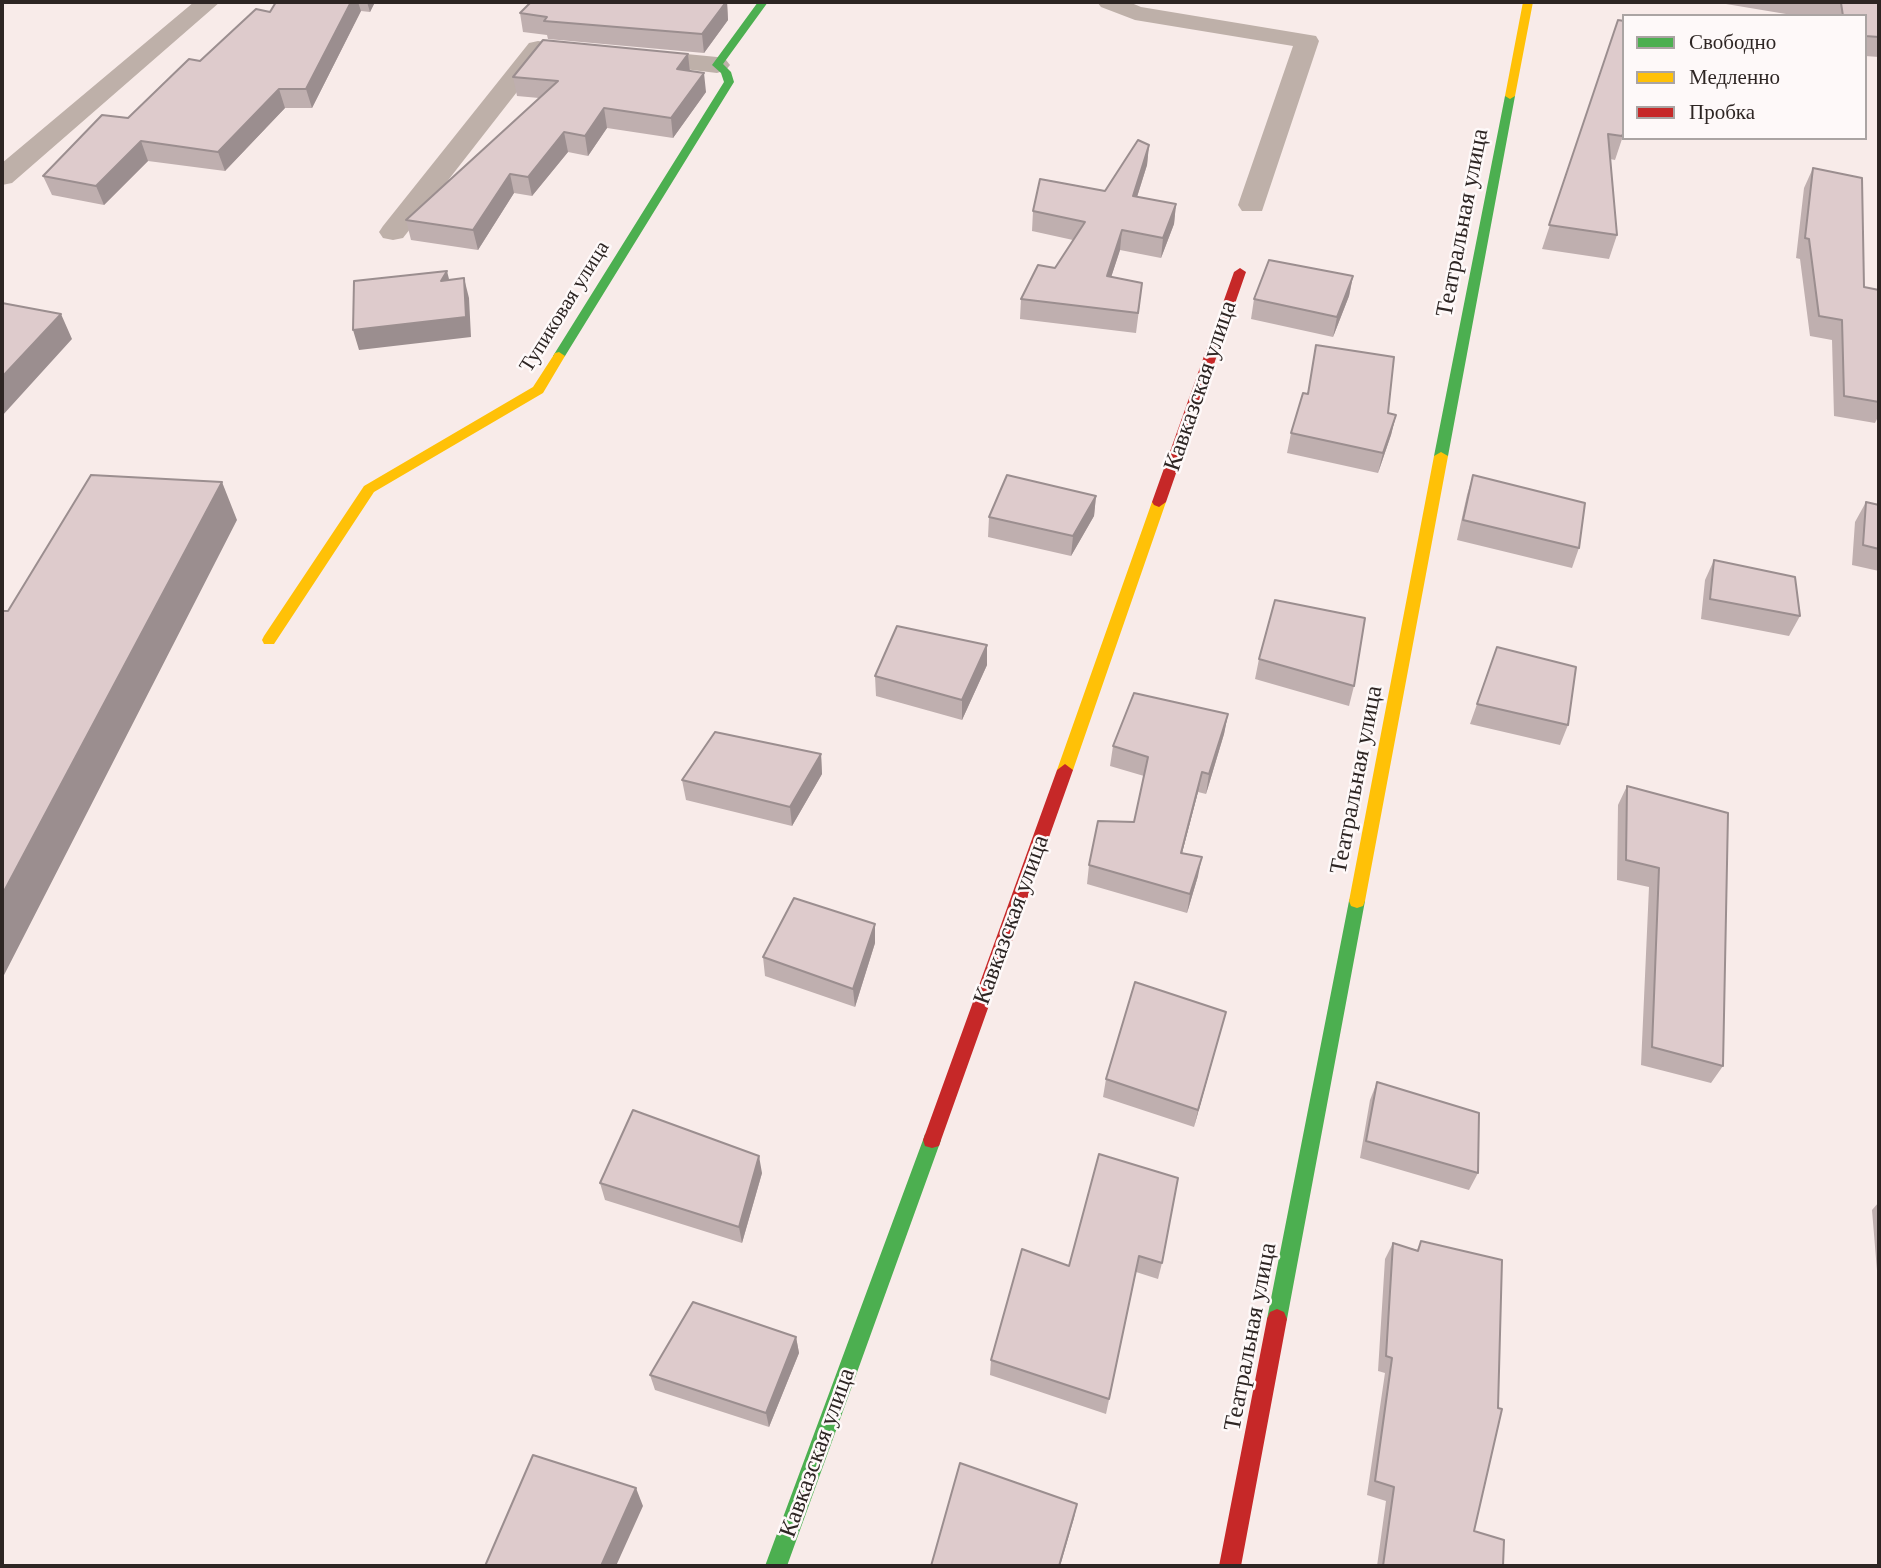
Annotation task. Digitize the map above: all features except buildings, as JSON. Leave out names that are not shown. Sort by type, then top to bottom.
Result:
[{"type":"street","points":[[2,177],[208,2]]},
{"type":"street","points":[[607,55],[717,65],[762,2]]},
{"type":"street","points":[[1109,2],[1135,13],[1307,41],[1252,205]]},
{"type":"street","name":"Театральная улица","points":[[1230,1566],[1528,2]]},
{"type":"street","points":[[393,232],[538,48],[579,52]]},
{"type":"street","name":"Тупиковая улица","points":[[269,640],[369,489],[538,390],[729,82],[726,72],[717,65]]},
{"type":"street","name":"Кавказская улица","points":[[776,1566],[1006,939],[1240,272]]},
{"type":"traffic: fast","points":[[559,356],[729,82],[726,72],[717,65],[763,2]]},
{"type":"traffic: fast","points":[[1441,456],[1510,96]]},
{"type":"traffic: fast","points":[[1277,1319],[1357,901]]},
{"type":"traffic: fast","points":[[776,1566],[932,1140]]},
{"type":"traffic: slow","points":[[1510,96],[1528,2]]},
{"type":"traffic: slow","points":[[269,640],[369,489],[538,390],[559,356]]},
{"type":"traffic: slow","points":[[1357,901],[1441,456]]},
{"type":"traffic: slow","points":[[1065,770],[1159,502]]},
{"type":"traffic: jam","points":[[1159,502],[1240,272]]},
{"type":"traffic: jam","points":[[932,1140],[1065,770]]},
{"type":"traffic: jam","points":[[1230,1566],[1277,1319]]}]
